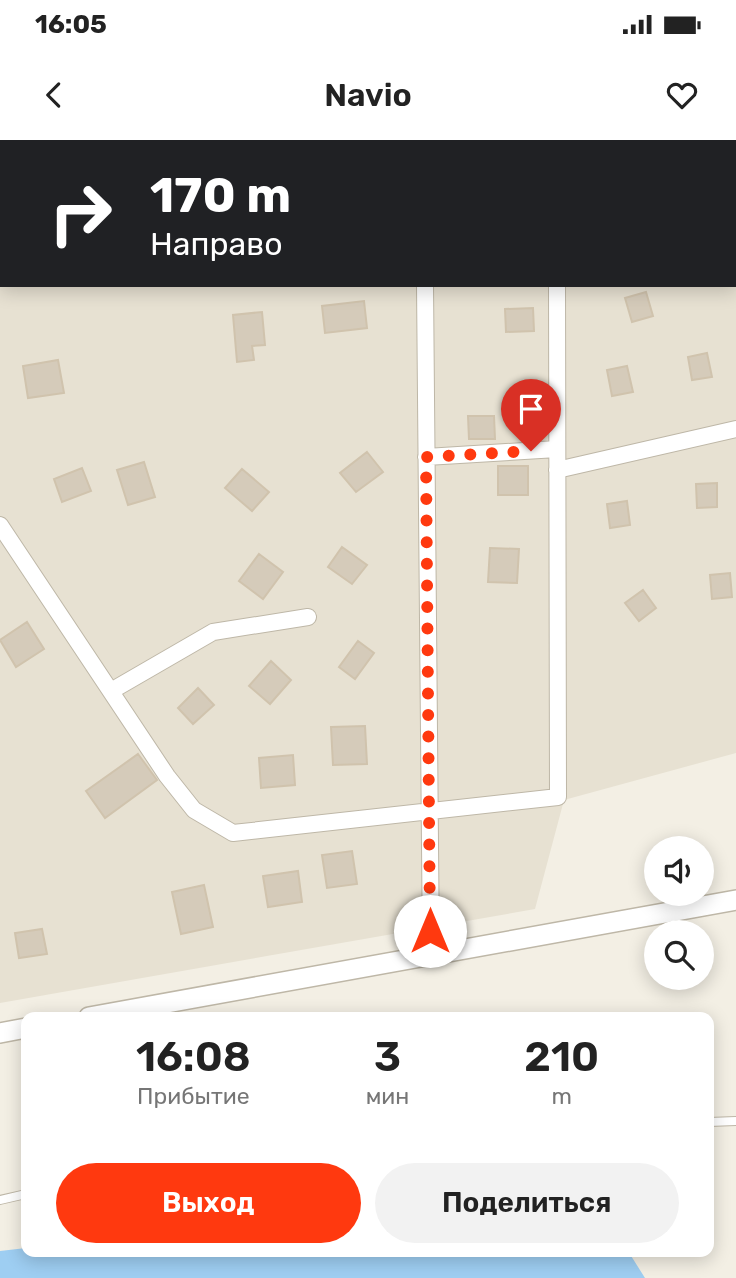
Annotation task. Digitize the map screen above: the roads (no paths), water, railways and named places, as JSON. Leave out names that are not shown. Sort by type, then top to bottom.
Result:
[{"type":"street","points":[[425,287],[430,955]]},
{"type":"street","points":[[0,525],[167,776],[194,810],[233,833],[558,796],[557,287]]},
{"type":"street","points":[[557,470],[736,429]]},
{"type":"street","points":[[426,457],[557,449]]},
{"type":"street","points":[[111,691],[213,632],[308,617]]},
{"type":"street","points":[[116,1012],[736,900]]},
{"type":"street","points":[[0,1033],[21,1029]]},
{"type":"lane","points":[[714,1122],[736,1121]]},
{"type":"lane","points":[[0,1200],[21,1195]]},
{"type":"water","points":[[21,1249],[21,1257],[632,1257],[645,1278],[0,1278],[0,1251]]}]
